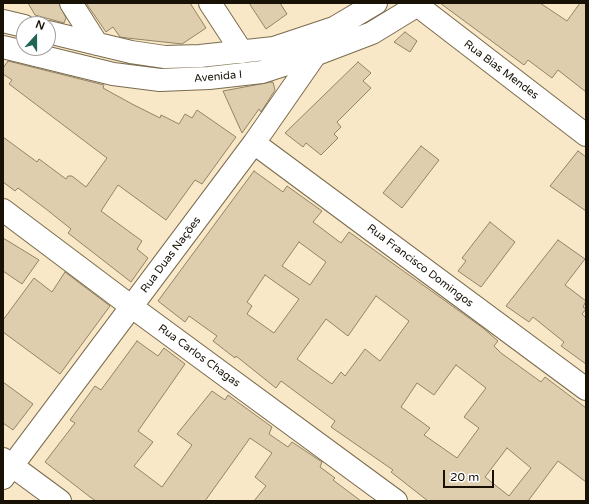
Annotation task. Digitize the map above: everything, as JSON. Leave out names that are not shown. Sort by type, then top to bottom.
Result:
[{"type":"street","points":[[71,3],[97,44]]},
{"type":"street","points":[[210,3],[242,52]]},
{"type":"street","points":[[362,6],[372,33]]},
{"type":"street","name":"Avenida I","points":[[56,34],[97,44],[165,57],[200,56],[274,48],[334,28],[362,6]]},
{"type":"street","name":"Avenida I","points":[[3,47],[89,69],[160,80],[209,78],[262,72],[317,54],[372,33],[408,7]]},
{"type":"street","name":"Rua Bias Mendes","points":[[408,7],[586,134]]},
{"type":"street","points":[[3,21],[16,24]]},
{"type":"street","name":"Rua Duas Nações","points":[[6,467],[132,307],[254,143],[334,28]]},
{"type":"street","name":"Rua Francisco Domingos","points":[[254,143],[586,389]]},
{"type":"street","name":"Rua Carlos Chagas","points":[[3,210],[396,501]]},
{"type":"street","points":[[6,467],[60,501]]},
{"type":"building","points":[[28,3],[59,3],[66,18],[64,23],[56,21],[56,16],[35,15]]},
{"type":"building","points":[[86,3],[190,3],[206,28],[182,44],[120,37],[113,27],[106,32]]},
{"type":"building","points":[[249,3],[280,3],[287,14],[266,29]]},
{"type":"building","points":[[440,3],[540,3],[567,21],[580,3],[586,3],[586,92],[558,70],[552,78],[528,60],[524,65]]},
{"type":"building","points":[[405,32],[417,41],[410,52],[394,42]]},
{"type":"building","points":[[8,61],[104,85],[103,88],[132,104],[160,118],[161,115],[179,124],[185,114],[192,118],[197,110],[236,137],[202,184],[195,180],[166,220],[118,185],[101,211],[142,241],[137,249],[148,258],[131,282],[68,233],[71,229],[46,209],[18,188],[15,191],[3,182],[3,137],[37,162],[39,159],[66,179],[68,176],[72,176],[86,187],[107,158],[9,84],[12,80],[3,74],[3,68]]},
{"type":"building","points":[[358,62],[371,73],[363,81],[371,88],[337,122],[341,127],[334,134],[338,138],[321,155],[306,143],[303,147],[285,133]]},
{"type":"building","points":[[273,82],[275,90],[261,112],[259,109],[242,133],[223,91]]},
{"type":"building","points":[[421,146],[439,160],[402,208],[383,193]]},
{"type":"building","points":[[578,151],[586,157],[586,211],[550,186]]},
{"type":"building","points":[[254,171],[283,192],[287,186],[322,211],[313,222],[341,243],[349,232],[483,328],[498,341],[494,346],[501,353],[541,382],[545,377],[586,408],[586,482],[558,461],[528,501],[428,501],[391,472],[393,470],[331,427],[335,421],[281,381],[276,388],[236,356],[235,358],[213,341],[217,336],[189,316],[185,322],[158,301]],"holes":[[[299,242],[326,262],[310,285],[282,266]],[[265,275],[299,299],[274,333],[247,314],[252,306],[247,302]],[[376,296],[409,321],[380,361],[365,349],[345,376],[341,372],[332,384],[297,359],[326,319],[348,336]],[[456,365],[486,388],[464,417],[479,428],[457,458],[424,435],[430,428],[401,407],[417,383],[434,395]],[[507,448],[531,468],[509,496],[485,477]]]},
{"type":"building","points":[[490,222],[515,242],[481,287],[458,271],[466,261],[462,258]]},
{"type":"building","points":[[3,238],[39,260],[22,284],[3,271]]},
{"type":"building","points":[[558,240],[585,259],[565,285],[586,301],[583,307],[586,309],[582,314],[586,318],[586,364],[561,346],[564,342],[533,317],[529,322],[506,306]]},
{"type":"building","points":[[65,272],[110,306],[60,374],[3,332],[3,320],[34,278],[52,292]]},
{"type":"building","points":[[137,341],[158,356],[164,348],[185,364],[138,431],[153,442],[134,466],[162,487],[192,445],[177,434],[212,391],[225,400],[228,395],[272,427],[269,434],[288,447],[292,442],[322,462],[320,467],[335,478],[333,480],[361,501],[254,501],[266,486],[255,477],[272,453],[250,438],[205,501],[96,501],[90,497],[45,462],[75,423],[70,420],[95,386],[101,390]]},
{"type":"building","points":[[3,382],[33,404],[13,430],[3,423]]}]
